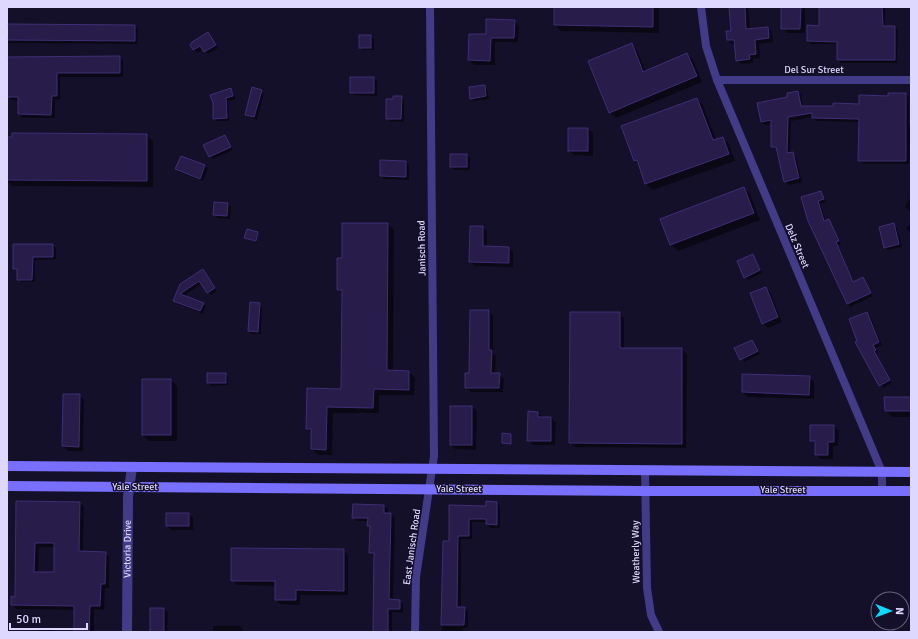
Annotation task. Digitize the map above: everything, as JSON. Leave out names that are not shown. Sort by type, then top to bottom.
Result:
[{"type":"main road","name":"Yale Street","points":[[7,466],[911,472]]},
{"type":"main road","points":[[248,468],[248,487]]},
{"type":"main road","name":"Yale Street","points":[[7,486],[646,491],[911,491]]},
{"type":"street","name":"Janisch Road","points":[[430,7],[434,456],[430,489]]},
{"type":"street","name":"Delz Street","points":[[702,7],[706,46],[717,80],[882,472],[882,490]]},
{"type":"street","name":"Del Sur Street","points":[[717,80],[911,80]]},
{"type":"street","name":"Victoria Drive","points":[[127,632],[130,487],[132,467]]},
{"type":"street","name":"Weatherly Way","points":[[645,470],[647,588],[651,615],[658,632]]},
{"type":"street","name":"East Janisch Road","points":[[415,632],[416,577],[430,489]]},
{"type":"building","points":[[554,7],[653,7],[653,27],[554,25]]},
{"type":"building","points":[[729,7],[745,7],[746,29],[768,27],[769,38],[755,40],[756,54],[749,55],[750,59],[736,61],[734,40],[727,40],[726,31],[731,31]]},
{"type":"building","points":[[781,7],[801,7],[800,29],[781,29]]},
{"type":"building","points":[[819,7],[882,7],[883,26],[895,26],[895,60],[837,60],[837,42],[807,41],[807,25],[819,26]]},
{"type":"building","points":[[486,19],[515,20],[514,38],[491,38],[490,61],[468,60],[469,34],[486,34]]},
{"type":"building","points":[[7,24],[135,25],[135,41],[7,40]]},
{"type":"building","points":[[208,32],[216,45],[204,52],[200,46],[193,50],[190,45],[192,42]]},
{"type":"building","points":[[359,35],[371,35],[371,48],[359,48]]},
{"type":"building","points":[[632,43],[643,72],[687,53],[697,76],[609,113],[588,61]]},
{"type":"building","points":[[120,56],[120,73],[57,73],[57,96],[52,96],[51,115],[18,114],[18,97],[7,97],[7,57]]},
{"type":"building","points":[[350,77],[374,77],[374,93],[350,93]]},
{"type":"building","points":[[485,85],[486,96],[470,99],[469,87]]},
{"type":"building","points":[[252,87],[262,90],[254,117],[245,115]]},
{"type":"building","points":[[231,88],[233,96],[226,98],[227,118],[213,119],[213,103],[210,95]]},
{"type":"building","points":[[798,91],[801,106],[833,106],[833,103],[859,104],[859,95],[888,96],[888,93],[906,93],[906,161],[858,161],[859,119],[812,118],[812,113],[788,117],[787,153],[793,152],[799,178],[784,182],[776,147],[771,147],[771,120],[761,122],[757,103],[787,97],[787,93]]},
{"type":"building","points":[[393,96],[402,96],[401,119],[386,119],[386,99],[393,99]]},
{"type":"building","points":[[697,98],[713,140],[723,137],[729,154],[645,184],[637,160],[634,161],[621,126]]},
{"type":"building","points":[[568,128],[588,128],[588,151],[568,151]]},
{"type":"building","points":[[12,133],[147,134],[147,181],[7,180],[7,137],[12,137]]},
{"type":"building","points":[[225,135],[231,147],[209,157],[203,145]]},
{"type":"building","points":[[450,154],[467,154],[467,167],[450,167]]},
{"type":"building","points":[[181,156],[205,165],[200,179],[175,169]]},
{"type":"building","points":[[380,160],[406,161],[406,177],[380,176]]},
{"type":"building","points":[[744,187],[754,213],[670,245],[660,219]]},
{"type":"building","points":[[821,191],[824,199],[818,201],[824,221],[829,219],[839,241],[836,242],[853,282],[863,277],[871,293],[847,304],[808,221],[801,197]]},
{"type":"building","points":[[214,202],[228,203],[227,216],[213,215]]},
{"type":"building","points":[[342,223],[388,223],[387,370],[409,371],[409,390],[374,389],[373,408],[327,407],[326,450],[311,449],[311,429],[306,429],[307,388],[341,389],[342,290],[337,290],[337,258],[342,258]]},
{"type":"building","points":[[894,223],[899,244],[884,248],[879,227]]},
{"type":"building","points":[[470,226],[483,226],[483,246],[509,247],[509,263],[469,262]]},
{"type":"building","points":[[247,229],[258,232],[256,241],[244,238]]},
{"type":"building","points":[[13,244],[53,244],[53,257],[33,257],[32,280],[17,280],[17,269],[13,269]]},
{"type":"building","points":[[753,254],[760,270],[744,278],[737,261]]},
{"type":"building","points":[[203,269],[215,288],[207,293],[199,281],[180,294],[204,303],[200,311],[173,301],[180,284]]},
{"type":"building","points":[[766,287],[778,317],[762,324],[750,293]]},
{"type":"building","points":[[250,302],[260,303],[258,332],[248,331]]},
{"type":"building","points":[[470,310],[489,310],[489,350],[492,350],[491,373],[500,373],[499,388],[465,388],[465,373],[469,373]]},
{"type":"building","points":[[570,312],[620,312],[620,348],[682,348],[682,444],[569,443]]},
{"type":"building","points":[[867,312],[879,342],[873,345],[876,350],[874,351],[890,380],[879,386],[855,342],[857,341],[849,319]]},
{"type":"building","points":[[752,340],[758,351],[740,360],[734,348]]},
{"type":"building","points":[[207,373],[226,373],[226,383],[207,383]]},
{"type":"building","points":[[742,374],[810,376],[809,395],[742,392]]},
{"type":"building","points":[[142,379],[171,379],[171,435],[142,435]]},
{"type":"building","points":[[63,394],[80,394],[79,447],[62,446]]},
{"type":"building","points":[[884,397],[911,397],[911,411],[885,411]]},
{"type":"building","points":[[450,406],[472,406],[472,445],[450,445]]},
{"type":"building","points":[[528,411],[538,412],[538,417],[551,417],[551,441],[527,441]]},
{"type":"building","points":[[810,425],[834,425],[834,442],[828,442],[828,455],[815,455],[815,441],[810,441]]},
{"type":"building","points":[[502,433],[511,434],[511,444],[502,443]]},
{"type":"building","points":[[16,501],[80,502],[79,551],[106,552],[105,584],[101,584],[100,606],[90,606],[89,632],[74,632],[74,606],[11,605],[11,596],[15,597]],"holes":[[[35,543],[54,543],[54,572],[34,572]]]},
{"type":"building","points":[[486,501],[497,502],[497,525],[486,524],[486,519],[469,519],[469,536],[458,536],[457,607],[465,607],[464,625],[441,625],[443,541],[449,541],[449,505],[486,506]]},
{"type":"building","points":[[353,504],[384,505],[384,513],[391,513],[389,599],[400,600],[400,609],[388,609],[388,632],[373,632],[374,553],[369,553],[370,526],[367,526],[368,518],[352,518]]},
{"type":"building","points":[[166,513],[189,513],[189,526],[166,526]]},
{"type":"building","points":[[231,548],[344,549],[344,591],[296,590],[296,600],[275,600],[275,581],[231,581]]},
{"type":"building","points":[[150,608],[164,608],[164,632],[150,632]]}]
